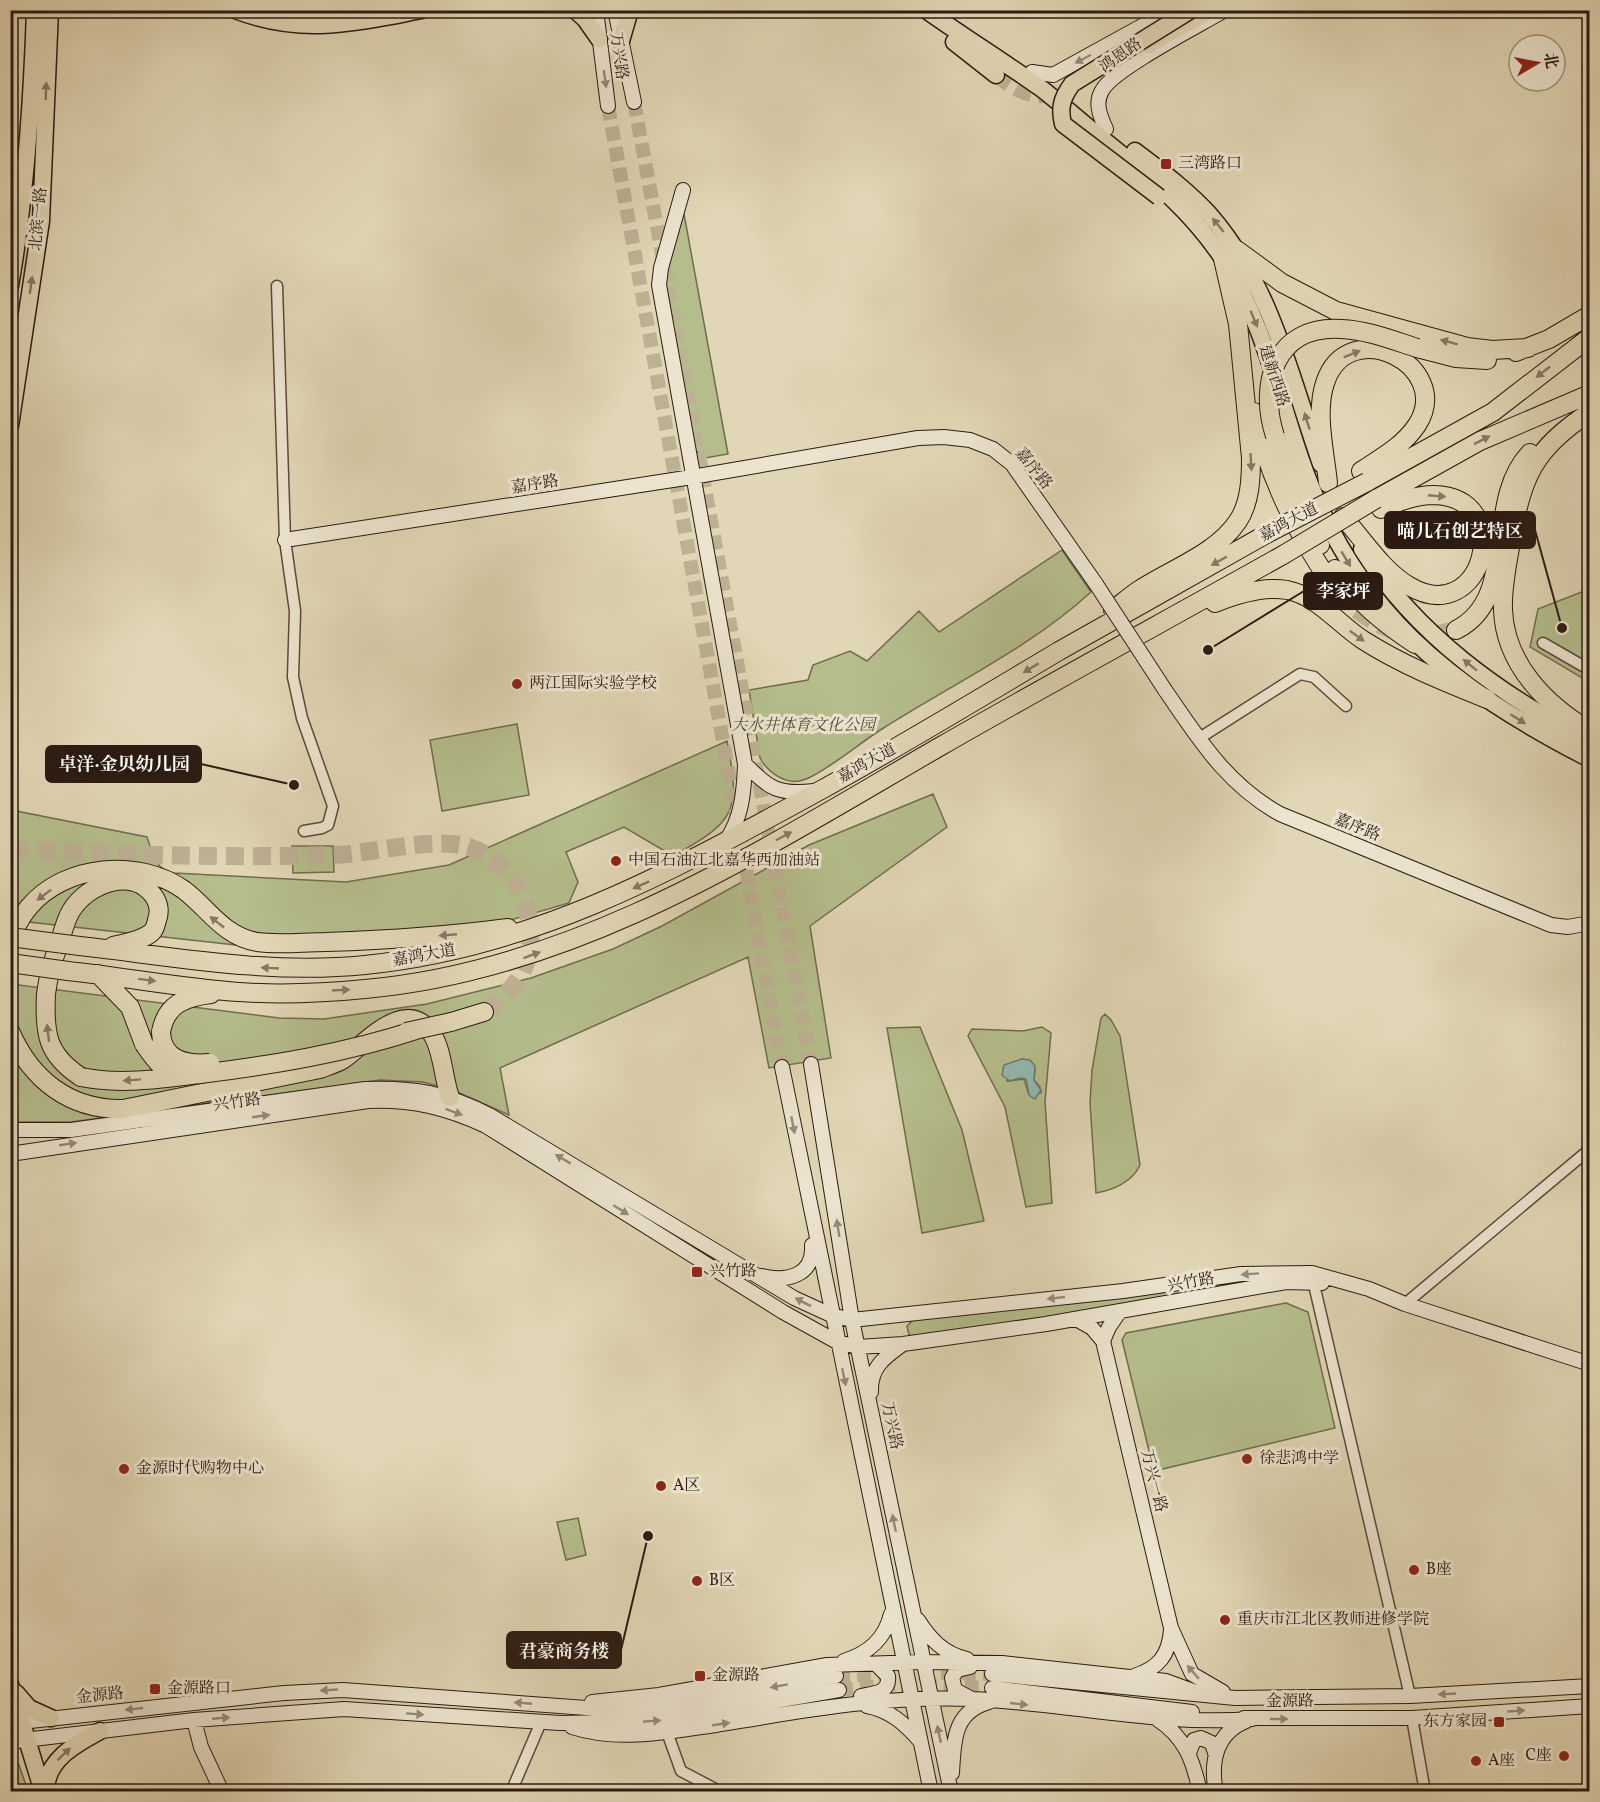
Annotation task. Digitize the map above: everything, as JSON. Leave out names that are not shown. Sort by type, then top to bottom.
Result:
[{"type":"highway","points":[[1230,255],[1239,324],[1256,419],[1278,484],[1308,550],[1337,592]]},
{"type":"highway","points":[[1230,255],[1336,311],[1467,347],[1492,350],[1528,348]]},
{"type":"highway","points":[[1415,644],[1384,624],[1342,580],[1310,526],[1275,436],[1267,404],[1270,375],[1282,354],[1300,338],[1325,330],[1340,329],[1378,335],[1456,358],[1482,360],[1501,358],[1528,348],[1590,315]]},
{"type":"highway","points":[[1061,650],[1138,591],[1209,548],[1231,530],[1239,519],[1245,505],[1251,475],[1239,324]]},
{"type":"highway","name":"嘉鸿大道","points":[[10,938],[244,966],[302,969],[365,965],[421,957],[478,946],[548,924],[645,884],[724,843],[1061,650],[1309,512],[1364,476],[1493,412],[1590,337]]},
{"type":"highway","points":[[1328,483],[1321,413],[1323,392],[1328,375],[1334,366],[1350,354],[1367,350],[1385,351],[1405,360],[1412,367],[1422,388],[1423,409],[1416,426],[1402,443],[1364,476]]},
{"type":"highway","name":"嘉鸿大道","points":[[10,963],[239,992],[314,992],[368,989],[425,981],[522,958],[653,907],[799,828],[1282,555],[1378,504],[1480,441],[1590,394]]},
{"type":"highway","points":[[1456,630],[1474,619],[1490,592],[1496,569],[1506,499],[1514,476],[1532,452],[1590,412]]},
{"type":"highway","points":[[1562,430],[1537,457],[1519,501],[1505,581],[1503,617],[1514,655],[1532,683],[1561,711],[1590,731]]},
{"type":"highway","points":[[1343,517],[1393,573],[1417,590],[1433,594],[1450,592],[1464,585],[1476,573],[1483,558],[1484,541],[1475,516],[1463,505],[1446,496],[1425,495],[1378,504]]},
{"type":"highway","points":[[1152,628],[1231,597],[1261,590],[1286,590],[1313,600],[1362,640],[1387,654],[1435,679],[1487,699]]},
{"type":"highway","points":[[10,938],[30,905],[47,892],[81,873],[124,870],[166,880],[184,891],[215,921],[236,934],[257,942],[422,937],[548,924]]},
{"type":"highway","points":[[105,949],[143,938],[153,931],[159,914],[157,902],[144,885],[130,881],[111,881],[90,889],[71,911],[56,951],[47,991],[46,1015],[49,1045],[66,1068],[81,1077],[104,1082],[226,1071],[374,1044],[416,1030]]},
{"type":"highway","points":[[98,974],[130,1007],[144,1044],[157,1063],[174,1074],[204,1081],[252,1082]]},
{"type":"highway","points":[[239,992],[196,996],[181,1001],[170,1009],[161,1032],[161,1042],[167,1052],[186,1064],[250,1059],[371,1036],[416,1030],[484,1012]]},
{"type":"highway","points":[[10,1031],[30,1065],[47,1083],[81,1104],[101,1110],[123,1110],[320,1069],[342,1059],[386,1024],[406,1020],[424,1026],[432,1035],[450,1097]]},
{"type":"main road","name":"北滨一路","points":[[10,286],[19,231],[33,70],[35,10]]},
{"type":"main road","name":"北滨一路","points":[[10,426],[41,221],[50,10]]},
{"type":"main road","points":[[235,10],[264,21],[307,27],[345,24],[422,10]]},
{"type":"main road","points":[[276,10],[306,16],[358,10]]},
{"type":"main road","points":[[574,10],[585,19],[599,39]]},
{"type":"main road","points":[[621,41],[630,10]]},
{"type":"main road","points":[[916,10],[996,75]]},
{"type":"main road","name":"建新西路","points":[[926,10],[1042,89],[1160,186],[1204,233],[1230,255],[1260,291],[1278,331],[1328,483],[1343,517],[1376,571],[1407,610],[1425,628],[1500,689],[1590,742]]},
{"type":"main road","name":"建新西路","points":[[945,10],[1032,72],[1179,185],[1207,212],[1230,255],[1258,330],[1307,478],[1332,533],[1371,596],[1415,644],[1487,699],[1536,731],[1590,759]]},
{"type":"main road","points":[[1191,10],[1072,84],[1063,97],[1060,111],[1063,124],[1204,233]]},
{"type":"main road","points":[[1081,86],[1210,10]]},
{"type":"main road","points":[[11,1685],[28,1708],[51,1718]]},
{"type":"main road","points":[[11,1685],[15,1721],[33,1791]]},
{"type":"main road","points":[[44,1791],[58,1760],[75,1744],[100,1731]]},
{"type":"main road","points":[[21,1740],[44,1791]]},
{"type":"street","name":"万兴路","points":[[596,10],[609,106]]},
{"type":"street","name":"万兴路","points":[[615,10],[633,102]]},
{"type":"street","name":"鸿恩路","points":[[1032,72],[1053,75],[1171,10]]},
{"type":"street","name":"鸿恩路","points":[[1106,129],[1098,110],[1102,89],[1129,67],[1225,10]]},
{"type":"street","points":[[683,190],[661,268],[659,285],[745,764],[735,829],[724,843]]},
{"type":"street","points":[[277,286],[285,540],[295,610],[293,677],[302,718],[333,806],[328,825],[304,831]]},
{"type":"street","name":"嘉序路","points":[[285,540],[692,477],[918,438],[944,437],[970,440],[993,448],[1012,464],[1096,584],[1198,739],[1240,788],[1280,814],[1551,925],[1568,927],[1590,923]]},
{"type":"street","points":[[1543,643],[1583,666],[1590,660]]},
{"type":"street","points":[[1198,739],[1300,674],[1314,677],[1346,706]]},
{"type":"street","points":[[745,764],[762,781],[783,792],[820,790]]},
{"type":"street","name":"万兴路","points":[[811,1064],[852,1320],[951,1791]]},
{"type":"street","points":[[782,1067],[810,1216],[931,1791]]},
{"type":"street","name":"兴竹路","points":[[10,1130],[71,1130],[365,1089],[397,1088],[426,1091],[450,1097],[491,1116],[750,1273],[831,1315],[852,1320],[1123,1291],[1241,1274],[1312,1277],[1369,1289],[1405,1304],[1590,1364]]},
{"type":"street","name":"兴竹路","points":[[10,1154],[368,1101],[395,1100],[427,1103],[454,1111],[486,1126],[783,1312],[837,1342],[858,1347],[903,1344],[1076,1319],[1312,1277]]},
{"type":"street","points":[[1405,1304],[1590,1149]]},
{"type":"street","points":[[750,1273],[784,1278],[796,1276],[806,1269],[813,1251],[810,1216]]},
{"type":"street","points":[[1312,1277],[1410,1696]]},
{"type":"street","points":[[1076,1319],[1092,1328],[1103,1341],[1120,1311]]},
{"type":"street","name":"万兴一路","points":[[1103,1341],[1172,1628],[1192,1674],[1204,1683],[1235,1698]]},
{"type":"street","points":[[871,1415],[871,1383],[876,1367],[883,1358],[903,1344]]},
{"type":"street","points":[[882,1560],[890,1575],[896,1578],[901,1575],[903,1564]]},
{"type":"street","points":[[560,1707],[659,1695],[827,1665],[857,1657],[871,1649],[888,1627],[892,1609]]},
{"type":"street","points":[[913,1612],[928,1635],[952,1655],[1002,1663],[1166,1681],[1204,1695]]},
{"type":"street","points":[[1131,1677],[1146,1672],[1162,1660],[1170,1646],[1172,1628]]},
{"type":"street","points":[[827,1665],[903,1662],[1002,1663]]},
{"type":"street","points":[[972,1699],[962,1696],[955,1689],[954,1673],[963,1668],[1002,1663]]},
{"type":"street","points":[[834,1706],[883,1690],[888,1682],[888,1676],[876,1664]]},
{"type":"street","name":"金源路","points":[[15,1721],[284,1692],[343,1690],[614,1710],[660,1707],[838,1683],[660,1721],[560,1723],[344,1709],[194,1720],[21,1740]]},
{"type":"street","name":"金源路","points":[[992,1687],[1235,1698],[1410,1696],[1590,1686]]},
{"type":"street","points":[[951,1791],[954,1742],[958,1728],[971,1709],[992,1687]]},
{"type":"street","points":[[560,1723],[592,1734],[667,1732],[834,1706],[910,1699],[972,1699],[992,1687],[1155,1718],[1209,1722],[1252,1719]]},
{"type":"street","name":"金源路","points":[[992,1687],[1252,1719],[1412,1718],[1590,1706]]},
{"type":"street","points":[[854,1704],[880,1708],[889,1713],[920,1741]]},
{"type":"street","points":[[100,1713],[92,1720],[94,1728],[100,1731]]},
{"type":"street","points":[[1155,1718],[1177,1734],[1189,1753],[1200,1791]]},
{"type":"street","points":[[1412,1718],[1425,1791]]},
{"type":"street","points":[[1216,1791],[1213,1767],[1215,1753],[1227,1732],[1252,1719]]},
{"type":"street","points":[[194,1720],[201,1747],[222,1791]]},
{"type":"street","points":[[511,1791],[541,1722]]},
{"type":"street","points":[[667,1732],[681,1771],[721,1791]]},
{"type":"street","points":[[1189,1753],[1194,1740],[1201,1738],[1212,1743],[1215,1753]]},
{"type":"street","points":[[927,1772],[932,1760],[940,1760],[945,1766]]},
{"type":"green space","points":[[684,214],[728,454],[705,458],[694,450],[666,301],[666,266]]},
{"type":"green space","name":"大水井体育文化公园","points":[[1062,550],[1091,592],[1042,631],[990,665],[882,729],[834,763],[806,779],[786,780],[773,773],[764,764],[760,758],[749,690],[808,680],[813,665],[850,651],[867,661],[919,611],[939,632]]},
{"type":"green space","points":[[1589,589],[1589,682],[1530,647],[1538,609]]},
{"type":"green space","points":[[517,724],[529,795],[442,811],[430,740]]},
{"type":"green space","points":[[727,741],[733,784],[732,800],[721,823],[710,834],[673,856],[624,827],[566,852],[578,882],[569,903],[493,925],[262,948],[11,920],[11,810],[147,837],[158,864],[174,873],[346,882],[449,865]]},
{"type":"green space","points":[[933,794],[947,827],[810,926],[831,1058],[769,1068],[748,957],[500,1068],[509,1115],[455,1091],[423,1082],[380,1080],[71,1122],[11,1122],[11,984],[279,1018],[324,1019],[427,1004],[531,978],[613,949],[662,926],[809,845]]},
{"type":"green space","points":[[292,846],[333,846],[334,872],[293,873]]},
{"type":"green space","points":[[1105,1014],[1120,1036],[1140,1165],[1133,1176],[1122,1184],[1096,1193],[1090,1103],[1092,1070],[1101,1018]]},
{"type":"green space","points":[[920,1027],[962,1130],[984,1221],[922,1233],[887,1028]]},
{"type":"green space","points":[[1042,1027],[1051,1033],[1045,1102],[1052,1203],[1026,1207],[1005,1107],[968,1036],[972,1029],[1023,1031]],"holes":[[[1022,1059],[1035,1069],[1034,1080],[1040,1087],[1041,1093],[1028,1092],[1024,1079],[1007,1081],[1014,1063]]]},
{"type":"green space","points":[[1219,1282],[1220,1289],[918,1338],[909,1335],[907,1326],[914,1319]]},
{"type":"green space","points":[[1286,1303],[1308,1312],[1335,1428],[1154,1471],[1122,1340],[1126,1333]]},
{"type":"green space","points":[[578,1518],[586,1555],[566,1560],[557,1522]]},
{"type":"green space","points":[[10,1740],[11,1742],[28,1791],[11,1791]]},
{"type":"water","points":[[1022,1059],[1030,1060],[1035,1066],[1034,1080],[1041,1090],[1035,1099],[1029,1095],[1026,1079],[1010,1081],[1002,1075],[1004,1065]]},
{"type":"tunnel","points":[[996,75],[1024,92],[1039,95],[1057,93]]},
{"type":"tunnel","points":[[634,102],[811,1064]]},
{"type":"tunnel","points":[[608,106],[782,1067]]},
{"type":"tunnel","points":[[1337,592],[1364,615],[1391,629],[1421,635],[1456,630]]},
{"type":"tunnel","points":[[10,849],[253,856],[349,854],[438,843],[469,847],[487,855],[502,867],[523,898],[529,917],[528,955],[522,973],[510,989],[484,1012]]},
{"type":"tunnel","points":[[836,1676],[911,1672],[992,1674]]},
{"type":"tunnel","points":[[839,1690],[897,1684],[992,1688]]},
{"type":"place","name":"三湾路口","points":[[1166,164]]},
{"type":"place","name":"喵儿石创艺特区","points":[[1562,628]]},
{"type":"place","name":"李家坪","points":[[1208,650]]},
{"type":"place","name":"两江国际实验学校","points":[[517,684]]},
{"type":"place","name":"卓洋·金贝幼儿园","points":[[294,785]]},
{"type":"place","name":"中国石油江北嘉华西加油站","points":[[616,861]]},
{"type":"place","name":"兴竹路","points":[[697,1272]]},
{"type":"place","name":"徐悲鸿中学","points":[[1247,1459]]},
{"type":"place","name":"金源时代购物中心","points":[[124,1469]]},
{"type":"place","name":"A区","points":[[661,1486]]},
{"type":"place","name":"君豪商务楼","points":[[648,1536]]},
{"type":"place","name":"B座","points":[[1414,1570]]},
{"type":"place","name":"B区","points":[[697,1581]]},
{"type":"place","name":"重庆市江北区教师进修学院","points":[[1225,1620]]},
{"type":"place","name":"金源路","points":[[700,1676]]},
{"type":"place","name":"金源路口","points":[[155,1689]]},
{"type":"place","name":"东方家园","points":[[1499,1722]]},
{"type":"place","name":"C座","points":[[1564,1756]]},
{"type":"place","name":"A座","points":[[1476,1761]]}]
